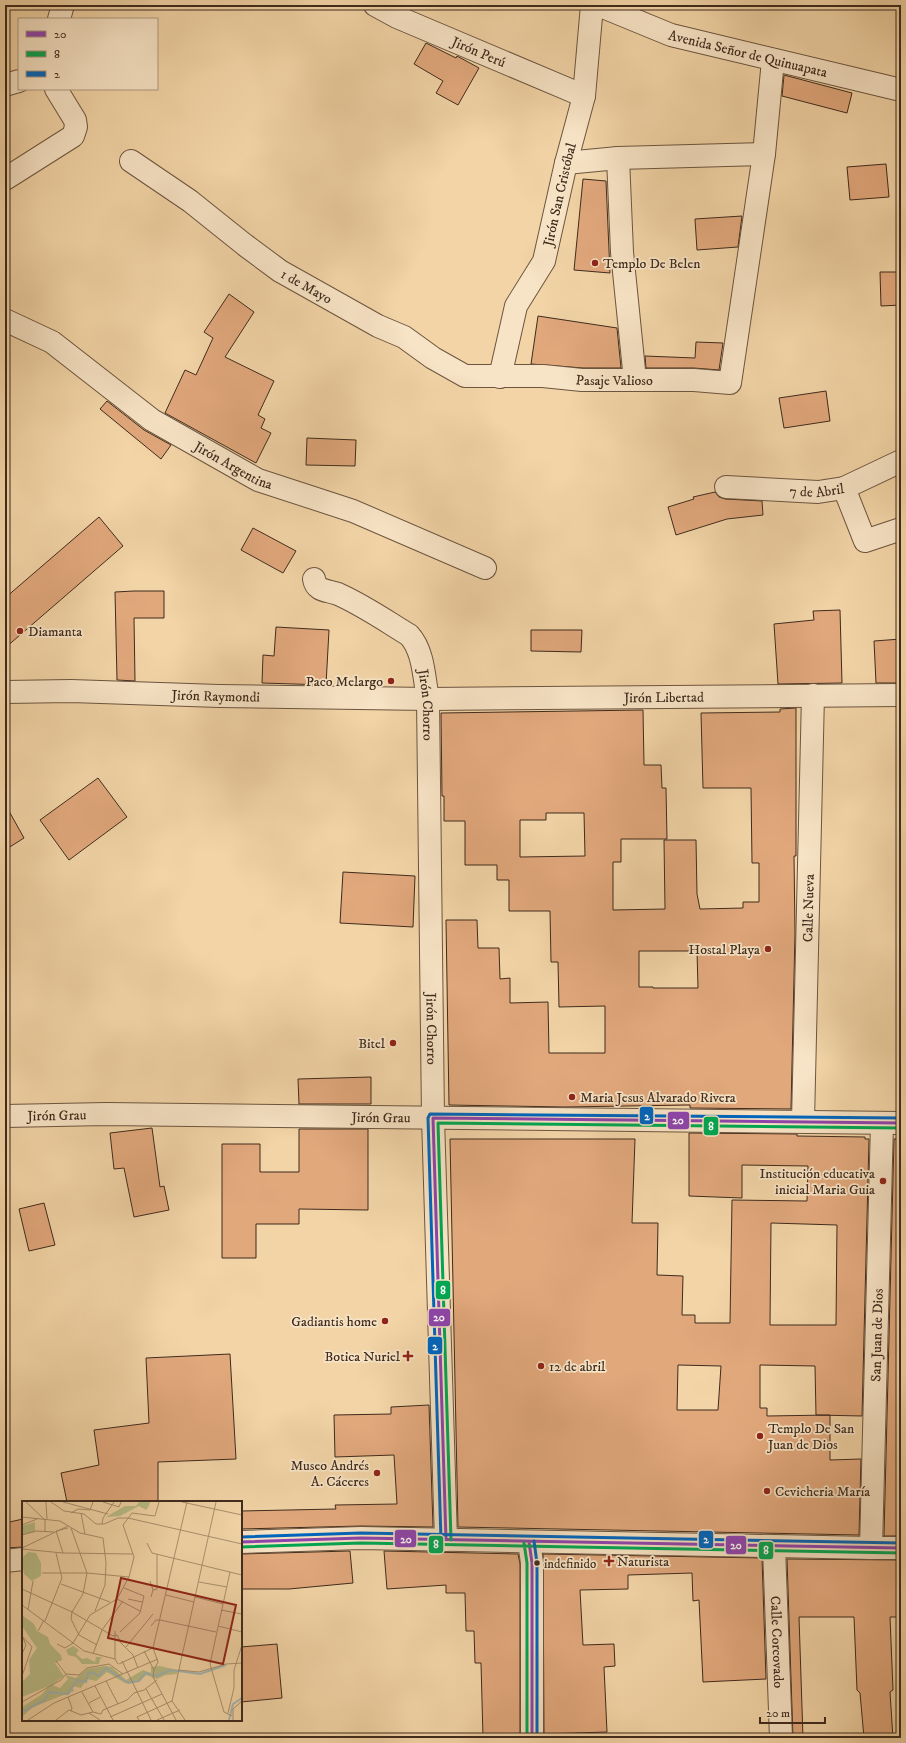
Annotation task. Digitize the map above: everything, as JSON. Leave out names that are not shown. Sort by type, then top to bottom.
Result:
[{"type":"street","points":[[59,18],[63,5]]},
{"type":"street","name":"Jirón Perú","points":[[375,5],[396,17],[584,96]]},
{"type":"street","name":"Jirón San Cristóbal","points":[[500,377],[516,306],[544,261],[566,163],[584,96],[592,5]]},
{"type":"street","name":"Avenida Señor de Quinuapata","points":[[598,5],[671,35],[901,90]]},
{"type":"street","points":[[566,163],[618,158],[764,154],[773,60]]},
{"type":"street","points":[[5,86],[18,81]]},
{"type":"street","points":[[5,179],[73,136],[76,127],[75,120],[57,90]]},
{"type":"street","name":"Pasaje Valioso","points":[[500,377],[543,376],[582,380],[694,380],[730,383],[764,154]]},
{"type":"street","points":[[618,158],[622,252],[635,380]]},
{"type":"street","name":"1 de Mayo","points":[[131,161],[190,201],[280,271],[378,326],[404,337],[433,358],[465,376],[500,377]]},
{"type":"street","name":"Jirón Argentina","points":[[5,320],[52,342],[152,420],[258,480],[353,511],[485,568]]},
{"type":"street","name":"7 de Abril","points":[[726,487],[818,492],[844,488],[901,461]]},
{"type":"street","points":[[844,488],[864,541],[901,528]]},
{"type":"street","name":"Jirón Chorro","points":[[314,579],[314,584],[318,588],[336,593],[359,604],[409,635],[415,641],[419,650],[428,699],[433,1118],[446,1540]]},
{"type":"street","name":"Jirón Raymondi","points":[[5,692],[71,691],[219,696],[428,699]]},
{"type":"street","name":"Calle Nueva","points":[[803,1121],[813,695]]},
{"type":"street","name":"Jirón Libertad","points":[[428,699],[901,695]]},
{"type":"street","name":"Jirón Grau","points":[[5,1116],[106,1114],[891,1123]]},
{"type":"street","name":"San Juan de Dios","points":[[872,1548],[891,1123]]},
{"type":"street","points":[[242,1542],[361,1538],[901,1548]]},
{"type":"street","points":[[529,1542],[532,1563],[532,1738]]},
{"type":"street","name":"Calle Corcovado","points":[[774,1546],[781,1738]]},
{"type":"street","points":[[5,1561],[22,1559]]},
{"type":"building","points":[[426,43],[456,58],[457,56],[479,68],[458,105],[436,93],[443,81],[414,64]]},
{"type":"building","points":[[784,75],[852,93],[847,113],[782,96]]},
{"type":"building","points":[[886,164],[889,197],[850,200],[847,167]]},
{"type":"building","points":[[583,179],[606,181],[610,273],[574,270]]},
{"type":"building","points":[[742,216],[738,247],[697,250],[695,219]]},
{"type":"building","points":[[880,272],[901,272],[901,305],[881,306]]},
{"type":"building","points":[[229,294],[254,312],[225,357],[274,381],[258,415],[265,419],[261,428],[271,433],[256,463],[165,413],[185,370],[196,375],[213,338],[204,332]]},
{"type":"building","points":[[538,316],[617,328],[621,368],[583,368],[531,364]]},
{"type":"building","points":[[696,342],[723,343],[719,370],[694,368],[646,368],[645,356],[695,358]]},
{"type":"building","points":[[826,391],[830,421],[784,428],[779,398]]},
{"type":"building","points":[[107,401],[144,430],[171,445],[161,459],[100,409]]},
{"type":"building","points":[[307,438],[356,440],[355,466],[306,465]]},
{"type":"building","points":[[715,492],[719,497],[725,499],[762,501],[763,515],[727,519],[676,535],[668,507],[694,499],[693,497]]},
{"type":"building","points":[[99,517],[123,546],[5,648],[5,598]]},
{"type":"building","points":[[253,528],[296,551],[283,573],[241,550]]},
{"type":"building","points":[[164,591],[164,618],[134,618],[135,681],[117,680],[115,592]]},
{"type":"building","points":[[840,610],[842,683],[778,684],[774,624],[814,620],[813,611]]},
{"type":"building","points":[[276,627],[329,630],[326,685],[262,683],[263,655],[274,656]]},
{"type":"building","points":[[531,630],[582,630],[581,652],[531,651]]},
{"type":"building","points":[[901,639],[901,683],[876,683],[874,641]]},
{"type":"building","points":[[796,708],[796,856],[794,856],[795,933],[791,1109],[690,1108],[690,1105],[564,1107],[449,1105],[446,920],[477,920],[478,948],[499,948],[500,979],[510,978],[510,1003],[548,1002],[549,1053],[605,1053],[605,1006],[559,1007],[558,962],[551,962],[550,911],[509,911],[509,880],[497,880],[497,865],[465,865],[465,821],[444,821],[444,796],[442,796],[441,713],[643,710],[644,765],[661,765],[662,788],[666,788],[667,839],[621,839],[621,862],[613,862],[613,910],[665,909],[664,840],[696,840],[697,894],[700,909],[743,908],[743,902],[759,902],[759,863],[752,863],[751,788],[703,788],[701,713],[780,712],[780,709]],"holes":[[[546,813],[584,813],[585,856],[520,857],[520,820],[546,820]],[[639,951],[697,951],[698,988],[639,987]]]},
{"type":"building","points":[[98,778],[127,817],[69,860],[40,820]]},
{"type":"building","points":[[5,804],[24,838],[5,850]]},
{"type":"building","points":[[343,872],[415,876],[413,927],[340,923]]},
{"type":"building","points":[[371,1077],[371,1104],[299,1104],[298,1079]]},
{"type":"building","points":[[152,1128],[160,1187],[164,1186],[169,1210],[134,1217],[124,1168],[114,1169],[110,1133]]},
{"type":"building","points":[[299,1129],[368,1129],[368,1210],[299,1209],[299,1224],[256,1224],[256,1258],[222,1258],[222,1144],[260,1144],[260,1172],[299,1172]]},
{"type":"building","points":[[689,1133],[797,1134],[797,1136],[865,1137],[865,1139],[869,1139],[862,1416],[830,1415],[830,1460],[861,1459],[859,1535],[458,1527],[450,1139],[635,1139],[632,1223],[658,1223],[657,1275],[683,1276],[682,1315],[695,1315],[695,1323],[730,1323],[732,1200],[807,1201],[808,1166],[742,1165],[742,1198],[689,1196]],"holes":[[[771,1223],[837,1225],[836,1325],[770,1325]],[[678,1365],[721,1366],[718,1410],[677,1410]],[[760,1365],[815,1366],[816,1415],[822,1415],[767,1416],[767,1408],[760,1408]]]},
{"type":"building","points":[[894,1139],[901,1139],[901,1536],[884,1536]]},
{"type":"building","points":[[44,1203],[55,1245],[29,1251],[19,1209]]},
{"type":"building","points":[[230,1354],[236,1459],[158,1462],[158,1501],[67,1501],[61,1473],[99,1465],[94,1430],[149,1423],[146,1358]]},
{"type":"building","points":[[429,1405],[433,1527],[361,1526],[242,1529],[242,1511],[336,1509],[335,1505],[397,1504],[394,1455],[335,1457],[334,1415],[391,1414],[391,1407]]},
{"type":"building","points":[[22,1519],[22,1547],[5,1548],[5,1523]]},
{"type":"building","points":[[350,1551],[353,1583],[289,1589],[242,1589],[242,1554]]},
{"type":"building","points":[[384,1551],[518,1554],[520,1564],[520,1738],[483,1738],[481,1663],[475,1663],[474,1631],[466,1631],[465,1593],[446,1593],[446,1585],[387,1589]]},
{"type":"building","points":[[543,1554],[762,1558],[766,1679],[703,1682],[699,1600],[693,1601],[692,1573],[628,1575],[628,1589],[580,1590],[583,1645],[614,1644],[615,1666],[604,1667],[607,1732],[544,1734]]},
{"type":"building","points":[[787,1559],[901,1560],[901,1617],[890,1617],[893,1690],[890,1692],[893,1738],[864,1738],[860,1693],[857,1690],[854,1617],[799,1617],[803,1738],[793,1738]]},
{"type":"building","points":[[277,1644],[282,1698],[242,1702],[242,1647]]},
{"type":"transit line","name":"2","points":[[441,1540],[428,1118],[430,1114],[901,1118]]},
{"type":"transit line","name":"20","points":[[446,1540],[433,1118],[901,1123]]},
{"type":"transit line","name":"8","points":[[451,1540],[438,1123],[901,1128]]},
{"type":"transit line","name":"2","points":[[242,1537],[361,1533],[901,1543]]},
{"type":"transit line","name":"20","points":[[242,1542],[361,1538],[901,1548]]},
{"type":"transit line","name":"2","points":[[534,1541],[537,1563],[537,1738]]},
{"type":"transit line","name":"20","points":[[529,1542],[532,1563],[532,1738]]},
{"type":"transit line","name":"8","points":[[242,1547],[361,1543],[901,1553]]},
{"type":"transit line","name":"8","points":[[524,1543],[527,1563],[527,1738]]},
{"type":"place","name":"Templo De Belen","points":[[595,263]]},
{"type":"place","name":"Diamanta","points":[[20,631]]},
{"type":"place","name":"Paco Melargo","points":[[391,681]]},
{"type":"place","name":"Hostal Playa","points":[[768,949]]},
{"type":"place","name":"Bitel","points":[[393,1043]]},
{"type":"place","name":"Maria Jesus Alvarado Rivera","points":[[572,1097]]},
{"type":"place","name":"Institución educativa inicial Maria Guia","points":[[883,1181]]},
{"type":"place","name":"Gadiantis home","points":[[385,1321]]},
{"type":"place","name":"Botica Nuriel","points":[[408,1356]]},
{"type":"place","name":"12 de abril","points":[[541,1366]]},
{"type":"place","name":"Templo De San Juan de Dios","points":[[760,1436]]},
{"type":"place","name":"Museo Andrés A. Cáceres","points":[[377,1473]]},
{"type":"place","name":"Cevicheria María","points":[[767,1491]]},
{"type":"place","name":"Naturista","points":[[609,1561]]},
{"type":"place","name":"indefinido","points":[[537,1563]]}]
